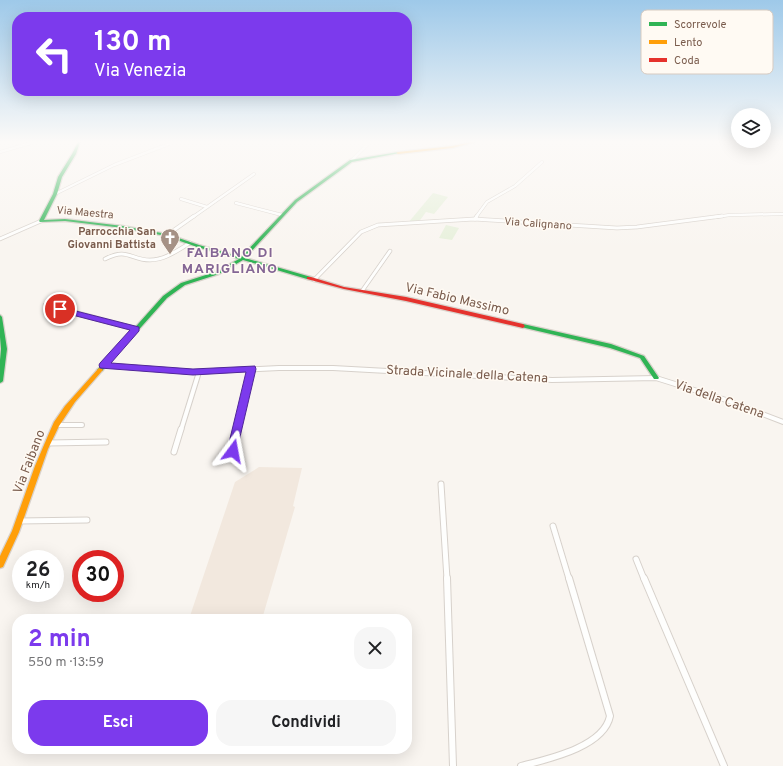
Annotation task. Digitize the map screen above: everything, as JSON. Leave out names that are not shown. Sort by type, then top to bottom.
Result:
[{"type":"street","points":[[0,239],[40,221],[43,213],[55,194],[60,178]]},
{"type":"street","points":[[55,194],[88,178]]},
{"type":"street","points":[[168,235],[249,178]]},
{"type":"street","name":"Via Faibano","points":[[0,564],[10,546],[48,443],[57,425],[70,405],[103,365],[165,297],[189,282],[217,273],[242,259],[296,201],[327,178]]},
{"type":"street","points":[[475,219],[487,202],[515,186],[524,178]]},
{"type":"street","points":[[180,199],[206,207]]},
{"type":"street","points":[[236,203],[282,215]]},
{"type":"street","name":"Via Calignano","points":[[314,280],[358,235],[369,228],[378,225],[475,219],[637,228],[730,215],[783,214]]},
{"type":"street","name":"Via Maestra","points":[[40,221],[79,221],[168,235],[242,259]]},
{"type":"street","points":[[105,259],[113,254],[122,253],[155,260],[190,243]]},
{"type":"street","points":[[362,291],[390,251]]},
{"type":"street","name":"Via Fabio Massimo","points":[[242,259],[314,280],[406,299],[611,346],[642,357],[656,378]]},
{"type":"street","points":[[45,305],[136,329]]},
{"type":"street","points":[[0,317],[4,332],[4,360],[0,381]]},
{"type":"street","name":"Strada Vicinale della Catena","points":[[103,365],[199,372],[279,368],[350,368],[410,373],[552,380],[656,378]]},
{"type":"street","points":[[233,451],[251,369]]},
{"type":"street","points":[[174,452],[199,372]]},
{"type":"street","name":"Via della Catena","points":[[656,378],[738,404],[783,422]]},
{"type":"street","points":[[57,425],[82,425]]},
{"type":"street","points":[[48,443],[106,442]]},
{"type":"street","points":[[441,484],[449,616],[453,766]]},
{"type":"street","points":[[20,521],[87,520]]},
{"type":"street","points":[[521,766],[547,759],[580,745],[602,732],[609,723],[610,716],[553,526]]},
{"type":"street","points":[[636,559],[724,766]]},
{"type":"shaded area","points":[[259,467],[302,468],[293,506],[295,507],[263,614],[191,614],[235,482]]},
{"type":"green space","points":[[433,193],[448,197],[434,214],[426,212],[418,223],[408,223]]},
{"type":"green space","points":[[446,225],[459,228],[452,240],[439,238]]},
{"type":"traffic: fast","points":[[60,178],[55,194],[41,221],[65,220],[123,227],[167,235],[198,246],[309,278]]},
{"type":"traffic: fast","points":[[100,370],[165,297],[183,284],[217,273],[242,259],[296,201],[328,178]]},
{"type":"traffic: fast","points":[[0,317],[4,349],[0,381]]},
{"type":"traffic: fast","points":[[523,326],[611,346],[642,357],[656,378]]},
{"type":"traffic: slow","points":[[0,564],[15,532],[45,449],[56,424],[73,400],[100,370]]},
{"type":"traffic: jam","points":[[309,278],[344,288],[406,299],[523,326]]},
{"type":"place","name":"Parrocchia San Giovanni Battista","points":[[170,255]]},
{"type":"district","name":"FAIBANO DI MARIGLIANO","points":[[230,262]]},
{"type":"route","points":[[60,309],[136,329],[103,365],[193,372],[251,369],[233,451]]}]
